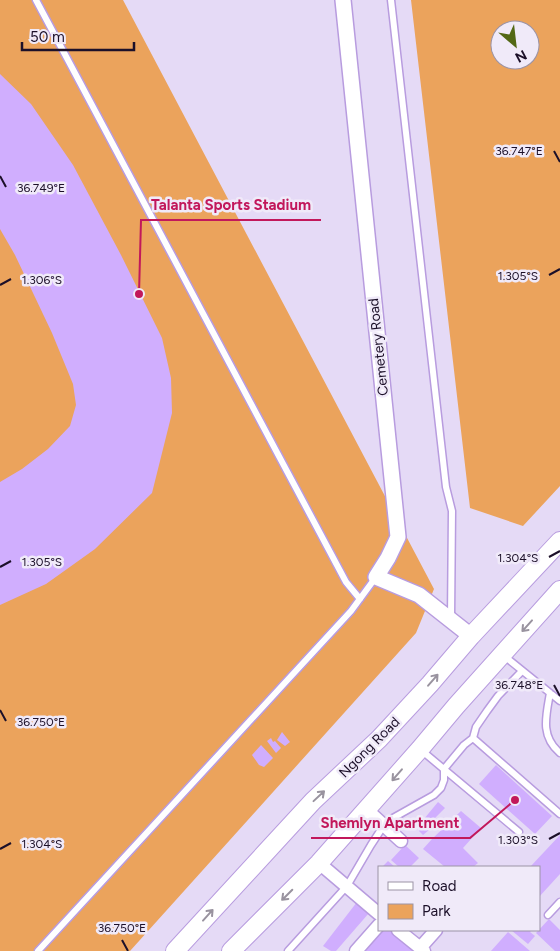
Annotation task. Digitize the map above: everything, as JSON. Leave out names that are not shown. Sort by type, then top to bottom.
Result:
[{"type":"main road","name":"Ngong Road","points":[[180,949],[313,801],[379,739],[430,684],[470,636],[560,541]]},
{"type":"main road","points":[[231,950],[319,863],[560,590]]},
{"type":"street","name":"Cemetery Road","points":[[343,0],[398,538],[376,577]]},
{"type":"street","points":[[376,577],[419,595],[470,636]]},
{"type":"street","points":[[366,810],[401,841]]},
{"type":"street","points":[[319,863],[378,913]]},
{"type":"street","points":[[356,951],[378,926]]},
{"type":"street","points":[[399,931],[422,949],[435,931]]},
{"type":"lane","points":[[36,0],[346,582],[360,599]]},
{"type":"lane","points":[[391,0],[446,487],[452,512],[451,619]]},
{"type":"lane","points":[[38,951],[351,611],[376,577]]},
{"type":"lane","points":[[502,654],[560,701]]},
{"type":"lane","points":[[288,951],[347,886],[370,845],[384,826],[393,818],[434,795],[441,788],[444,780],[444,769],[464,745],[473,738],[476,727],[487,711],[498,696],[522,671]]},
{"type":"lane","points":[[550,694],[546,716],[546,732],[550,742],[560,753]]},
{"type":"lane","points":[[473,738],[560,814]]},
{"type":"lane","points":[[420,749],[519,832]]},
{"type":"lane","points":[[548,915],[560,902]]},
{"type":"green space","points":[[0,0],[123,0],[434,589],[416,633],[130,951],[0,951]]},
{"type":"green space","points":[[411,0],[560,0],[560,486],[523,526],[470,508]]},
{"type":"building","points":[[0,74],[31,104],[73,165],[121,255],[162,338],[171,378],[172,413],[152,493],[95,549],[46,584],[0,605],[0,482],[22,469],[48,449],[70,426],[76,405],[73,384],[52,333],[15,255],[0,229]]},
{"type":"building","points":[[282,732],[290,742],[285,746],[277,740]]},
{"type":"building","points":[[271,738],[281,748],[276,753],[267,741]]},
{"type":"building","points":[[261,745],[273,758],[264,767],[259,765],[252,755]]},
{"type":"building","points":[[496,765],[552,816],[535,834],[479,784]]},
{"type":"building","points":[[438,802],[445,808],[435,818],[438,820],[423,835],[419,831],[422,827],[419,825]]},
{"type":"building","points":[[461,811],[481,828],[463,848],[478,863],[474,866],[444,866],[423,849]]},
{"type":"building","points":[[560,835],[560,874],[540,896],[540,866],[531,866]]},
{"type":"building","points":[[405,845],[419,858],[411,866],[398,866],[391,860]]},
{"type":"building","points":[[388,861],[394,866],[383,866]]},
{"type":"building","points":[[357,902],[369,913],[336,951],[331,951],[323,946]]},
{"type":"building","points":[[549,919],[560,930],[560,951],[555,951],[536,933],[540,931]]},
{"type":"building","points":[[378,931],[397,931],[418,951],[359,951]]},
{"type":"building","points":[[512,931],[531,931],[535,936],[528,944]]},
{"type":"building","points":[[508,932],[530,951],[491,951]]},
{"type":"place","name":"Talanta Sports Stadium","points":[[139,294]]},
{"type":"place","name":"Shemlyn Apartment","points":[[515,800]]}]
